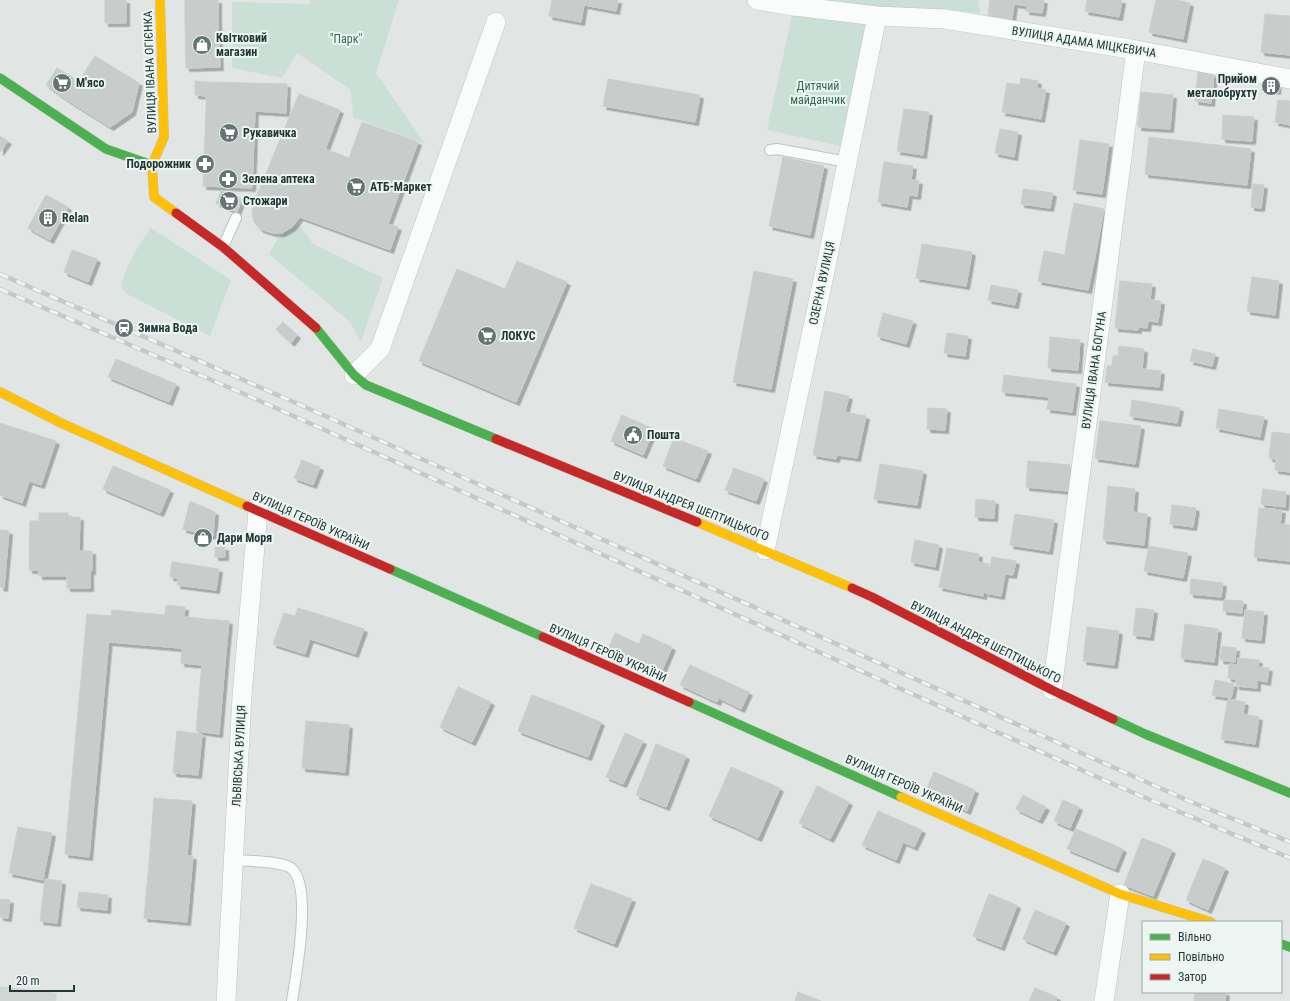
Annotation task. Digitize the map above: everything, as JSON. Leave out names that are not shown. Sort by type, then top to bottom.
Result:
[{"type":"street","name":"ВУЛИЦЯ ІВАНА ОГІЄНКА","points":[[152,164],[164,137],[160,0]]},
{"type":"street","name":"ВУЛИЦЯ АДАМА МІЦКЕВИЧА","points":[[758,0],[877,16],[945,19],[1136,50],[1290,79]]},
{"type":"street","name":"ОЗЕРНА ВУЛИЦЯ","points":[[765,550],[877,16]]},
{"type":"street","points":[[354,375],[380,348],[496,22]]},
{"type":"street","name":"ВУЛИЦЯ ІВАНА БОГУНА","points":[[1052,690],[1136,50]]},
{"type":"street","points":[[0,78],[106,149],[152,164]]},
{"type":"street","name":"ВУЛИЦЯ АНДРЕЯ ШЕПТИЦЬКОГО","points":[[152,164],[154,198],[223,248],[318,330],[354,375],[366,385],[765,550],[872,598],[1052,690],[1145,734],[1290,793]]},
{"type":"street","name":"ВУЛИЦЯ ГЕРОЇВ УКРАЇНИ","points":[[0,392],[61,423],[1120,894],[1208,921]]},
{"type":"street","name":"ЛЬВІВСЬКА ВУЛИЦЯ","points":[[226,1001],[242,696],[258,511]]},
{"type":"street","points":[[1104,1001],[1120,894]]},
{"type":"lane","points":[[770,150],[777,149],[847,162]]},
{"type":"lane","points":[[223,248],[236,218]]},
{"type":"lane","points":[[233,860],[278,864],[291,868],[299,880],[302,914],[299,956],[292,1001]]},
{"type":"shaded area","points":[[0,986],[57,993],[56,1001],[0,1001]]},
{"type":"green space","name":"\"Парк\"","points":[[310,0],[399,0],[376,73],[425,144],[353,117],[351,90],[297,53],[282,78],[232,68],[232,2],[310,4]]},
{"type":"green space","points":[[820,0],[978,0],[980,13],[855,5]]},
{"type":"green space","name":"Дитячий майданчик","points":[[794,6],[877,16],[850,148],[767,130]]},
{"type":"green space","points":[[299,224],[313,244],[383,278],[361,342],[350,322],[269,254],[279,236]]},
{"type":"green space","points":[[151,228],[231,280],[210,336],[125,293],[121,285],[126,270],[137,248]]},
{"type":"building","points":[[105,0],[126,0],[126,23],[105,23]]},
{"type":"building","name":"Квітковий магазин","points":[[185,0],[218,0],[218,21],[185,22]]},
{"type":"building","points":[[552,0],[618,0],[616,11],[584,5],[581,22],[549,16]]},
{"type":"building","points":[[990,0],[1044,0],[1042,13],[1026,11],[1027,6],[1014,4],[1012,19],[988,16]]},
{"type":"building","points":[[1087,0],[1122,0],[1119,17],[1085,11]]},
{"type":"building","points":[[1156,0],[1176,0],[1190,3],[1183,39],[1149,32]]},
{"type":"building","points":[[1265,14],[1290,16],[1290,55],[1261,52]]},
{"type":"building","name":"Квітковий магазин","points":[[218,21],[220,67],[186,68],[185,22]]},
{"type":"building","points":[[95,56],[139,83],[132,112],[110,127],[67,100]]},
{"type":"building","name":"М'ясо","points":[[57,68],[79,81],[67,100],[46,85]]},
{"type":"building","points":[[1198,72],[1214,74],[1211,103],[1195,101]]},
{"type":"building","points":[[1021,78],[1038,81],[1037,88],[1046,90],[1041,119],[1002,112],[1007,83],[1020,85]]},
{"type":"building","points":[[608,79],[700,95],[695,122],[603,106]]},
{"type":"building","points":[[195,81],[207,82],[207,96],[195,95]]},
{"type":"building","name":"Рукавичка","points":[[207,82],[287,84],[286,113],[255,111],[252,188],[203,186]]},
{"type":"building","name":"Прийом металобрухту","points":[[1264,82],[1278,84],[1277,91],[1263,89]]},
{"type":"building","points":[[1141,92],[1173,95],[1170,129],[1138,127]]},
{"type":"building","points":[[299,94],[340,110],[300,217],[292,227],[282,233],[272,233],[260,229],[254,222],[252,213],[254,202]]},
{"type":"building","points":[[1278,100],[1290,101],[1290,125],[1275,122]]},
{"type":"building","points":[[904,109],[929,112],[923,155],[897,151]]},
{"type":"building","points":[[1223,115],[1254,117],[1252,141],[1222,139]]},
{"type":"building","name":"АТБ-Маркет","points":[[362,122],[418,142],[388,224],[398,227],[390,250],[300,217],[325,149],[349,158]]},
{"type":"building","points":[[1000,129],[1018,132],[1014,157],[995,153]]},
{"type":"building","points":[[0,136],[8,141],[0,152]]},
{"type":"building","points":[[1149,137],[1251,149],[1247,185],[1145,174]]},
{"type":"building","points":[[1080,140],[1109,144],[1102,194],[1073,190]]},
{"type":"building","points":[[783,157],[824,166],[810,235],[769,226]]},
{"type":"building","points":[[884,162],[913,166],[911,180],[919,181],[917,196],[909,195],[907,207],[878,202]]},
{"type":"building","points":[[1253,184],[1264,185],[1261,208],[1251,207]]},
{"type":"building","points":[[1023,189],[1053,193],[1050,208],[1021,204]]},
{"type":"building","name":"Стожари","points":[[221,191],[242,199],[237,212],[216,203]]},
{"type":"building","name":"Relan","points":[[46,195],[68,207],[50,240],[28,228]]},
{"type":"building","points":[[1074,203],[1104,209],[1097,247],[1067,241]]},
{"type":"building","points":[[1067,241],[1097,247],[1088,290],[1038,281],[1044,251],[1065,255]]},
{"type":"building","points":[[922,244],[972,252],[966,286],[916,278]]},
{"type":"building","points":[[72,250],[97,259],[88,282],[64,272]]},
{"type":"building","name":"ЛОКУС","points":[[517,261],[567,282],[516,402],[419,361],[457,269],[505,289]]},
{"type":"building","points":[[754,271],[793,279],[771,389],[733,382]]},
{"type":"building","points":[[1252,277],[1279,281],[1275,315],[1247,311]]},
{"type":"building","points":[[1120,281],[1152,284],[1150,300],[1161,301],[1158,322],[1148,321],[1147,328],[1138,327],[1138,330],[1115,328]]},
{"type":"building","points":[[991,285],[1018,290],[1015,305],[988,300]]},
{"type":"building","points":[[883,313],[913,321],[906,344],[877,336]]},
{"type":"building","points":[[283,322],[297,335],[291,343],[276,329]]},
{"type":"building","points":[[947,333],[968,336],[965,356],[944,353]]},
{"type":"building","points":[[1050,337],[1080,340],[1078,370],[1048,368]]},
{"type":"building","points":[[1119,346],[1144,349],[1142,369],[1161,371],[1159,387],[1105,382],[1107,366],[1112,366],[1113,356],[1118,356]]},
{"type":"building","points":[[1193,349],[1215,354],[1212,366],[1190,361]]},
{"type":"building","points":[[116,359],[176,384],[169,402],[108,377]]},
{"type":"building","points":[[1004,375],[1076,384],[1072,412],[1047,409],[1049,397],[1002,392]]},
{"type":"building","points":[[825,391],[849,396],[845,412],[866,416],[857,458],[837,455],[836,459],[813,455]]},
{"type":"building","points":[[1132,400],[1180,408],[1177,423],[1130,416]]},
{"type":"building","points":[[928,408],[947,409],[945,430],[927,429]]},
{"type":"building","points":[[1219,409],[1264,417],[1260,437],[1216,428]]},
{"type":"building","name":"Пошта","points":[[622,415],[654,429],[643,455],[611,441]]},
{"type":"building","points":[[1100,421],[1141,426],[1135,464],[1095,458]]},
{"type":"building","points":[[0,423],[56,441],[41,485],[29,481],[22,503],[0,495]]},
{"type":"building","points":[[1272,432],[1290,434],[1290,472],[1275,470],[1276,459],[1269,458]]},
{"type":"building","points":[[674,438],[708,451],[696,479],[663,466]]},
{"type":"building","points":[[302,460],[320,467],[313,485],[294,478]]},
{"type":"building","points":[[1028,461],[1070,465],[1068,491],[1026,487]]},
{"type":"building","points":[[880,464],[923,471],[917,505],[874,499]]},
{"type":"building","points":[[113,466],[170,490],[160,513],[103,489]]},
{"type":"building","points":[[734,468],[764,479],[756,501],[725,490]]},
{"type":"building","points":[[1108,486],[1135,489],[1133,512],[1147,514],[1144,545],[1103,540]]},
{"type":"building","points":[[1263,489],[1286,492],[1285,507],[1261,504]]},
{"type":"building","points":[[976,499],[995,501],[994,518],[975,517]]},
{"type":"building","points":[[190,501],[215,512],[213,536],[183,529]]},
{"type":"building","points":[[1172,505],[1196,508],[1193,527],[1170,524]]},
{"type":"building","points":[[1259,508],[1282,510],[1280,524],[1290,525],[1290,561],[1254,557]]},
{"type":"building","points":[[39,513],[68,513],[68,517],[80,517],[79,551],[92,551],[92,571],[67,571],[67,576],[39,576],[39,570],[29,570],[30,521],[39,521]]},
{"type":"building","points":[[1015,514],[1054,520],[1049,551],[1010,545]]},
{"type":"building","points":[[0,530],[9,531],[4,588],[0,587]]},
{"type":"building","points":[[915,540],[939,545],[935,567],[911,562]]},
{"type":"building","points":[[1149,546],[1188,553],[1183,578],[1144,571]]},
{"type":"building","points":[[215,547],[225,547],[225,557],[215,557]]},
{"type":"building","points":[[947,548],[979,554],[978,562],[989,564],[983,596],[939,587]]},
{"type":"building","points":[[992,557],[1016,561],[1013,575],[1005,574],[1001,596],[985,593]]},
{"type":"building","points":[[172,562],[180,563],[178,578],[170,577]]},
{"type":"building","points":[[180,563],[219,569],[216,590],[177,585]]},
{"type":"building","points":[[67,571],[90,571],[90,588],[67,588]]},
{"type":"building","points":[[1191,579],[1223,583],[1221,597],[1190,594]]},
{"type":"building","points":[[1224,600],[1243,601],[1242,613],[1223,611]]},
{"type":"building","points":[[166,605],[185,607],[184,617],[229,621],[226,652],[109,642],[112,610],[165,615]]},
{"type":"building","points":[[298,608],[318,614],[305,654],[273,644],[284,613],[295,616]]},
{"type":"building","points":[[1136,608],[1154,610],[1150,637],[1133,635]]},
{"type":"building","points":[[1245,610],[1264,612],[1261,640],[1242,638]]},
{"type":"building","points":[[87,614],[111,616],[89,857],[65,854]]},
{"type":"building","points":[[318,614],[364,629],[355,654],[310,639]]},
{"type":"building","points":[[1185,624],[1218,629],[1214,662],[1181,658]]},
{"type":"building","points":[[1087,627],[1119,631],[1114,665],[1083,661]]},
{"type":"building","points":[[615,633],[639,644],[643,634],[672,647],[661,673],[608,649]]},
{"type":"building","points":[[1222,646],[1236,648],[1235,662],[1220,660]]},
{"type":"building","points":[[182,649],[203,651],[202,665],[181,663]]},
{"type":"building","points":[[203,651],[226,652],[219,734],[196,731]]},
{"type":"building","points":[[1238,658],[1259,660],[1258,667],[1269,668],[1267,682],[1257,680],[1257,688],[1236,686],[1236,679],[1228,678],[1229,664],[1238,665]]},
{"type":"building","points":[[690,665],[749,692],[741,709],[719,698],[717,702],[680,685]]},
{"type":"building","points":[[1215,680],[1234,684],[1231,698],[1212,695]]},
{"type":"building","points":[[458,687],[491,702],[472,742],[440,727]]},
{"type":"building","points":[[532,695],[561,706],[547,742],[518,731]]},
{"type":"building","points":[[1228,699],[1245,702],[1243,714],[1259,717],[1255,744],[1221,739]]},
{"type":"building","points":[[561,706],[601,722],[588,757],[547,742]]},
{"type":"building","points":[[306,721],[349,725],[345,772],[302,768]]},
{"type":"building","points":[[177,731],[202,734],[198,775],[173,773]]},
{"type":"building","points":[[625,733],[643,741],[623,784],[606,777]]},
{"type":"building","points":[[656,744],[686,756],[666,807],[636,795]]},
{"type":"building","points":[[731,767],[757,778],[735,827],[709,816]]},
{"type":"building","points":[[934,772],[975,790],[967,811],[925,792]]},
{"type":"building","points":[[757,778],[780,788],[758,838],[735,827]]},
{"type":"building","points":[[817,786],[849,802],[830,839],[799,823]]},
{"type":"building","points":[[1023,795],[1046,807],[1039,820],[1016,809]]},
{"type":"building","points":[[154,798],[192,801],[187,856],[150,852]]},
{"type":"building","points":[[1063,800],[1079,807],[1070,828],[1054,821]]},
{"type":"building","points":[[878,811],[922,830],[914,847],[903,842],[896,860],[862,845]]},
{"type":"building","points":[[18,827],[52,833],[43,880],[9,873]]},
{"type":"building","points":[[1076,829],[1123,849],[1115,869],[1067,849]]},
{"type":"building","points":[[1142,838],[1172,850],[1153,896],[1124,885]]},
{"type":"building","points":[[150,852],[193,856],[187,922],[144,918]]},
{"type":"building","points":[[1203,859],[1225,868],[1208,910],[1186,900]]},
{"type":"building","points":[[45,879],[62,881],[57,923],[40,921]]},
{"type":"building","points":[[591,884],[632,899],[614,944],[574,928]]},
{"type":"building","points":[[79,892],[108,895],[107,910],[77,907]]},
{"type":"building","points":[[989,894],[1017,905],[1001,947],[973,936]]},
{"type":"building","points":[[0,899],[10,900],[8,918],[0,917]]},
{"type":"building","points":[[1035,910],[1066,923],[1053,952],[1023,939]]},
{"type":"building","points":[[1035,988],[1057,997],[1056,1001],[1029,1001]]},
{"type":"building","points":[[798,992],[821,1001],[795,1001]]},
{"type":"building","points":[[1195,993],[1226,993],[1225,1001],[1194,1001]]},
{"type":"railway","points":[[0,274],[296,403],[1189,801],[1290,842]]},
{"type":"railway","points":[[0,289],[258,400],[1115,785],[1290,858]]},
{"type":"traffic: fast","points":[[0,78],[106,149],[152,165]]},
{"type":"traffic: fast","points":[[316,328],[354,375],[366,385],[496,439]]},
{"type":"traffic: fast","points":[[390,569],[543,637]]},
{"type":"traffic: fast","points":[[689,702],[901,797]]},
{"type":"traffic: fast","points":[[1113,719],[1145,734],[1290,793]]},
{"type":"traffic: fast","points":[[1282,944],[1290,947]]},
{"type":"traffic: slow","points":[[160,0],[164,137],[152,165],[154,197],[176,213]]},
{"type":"traffic: slow","points":[[0,392],[61,423],[247,506]]},
{"type":"traffic: slow","points":[[697,522],[852,588]]},
{"type":"traffic: slow","points":[[901,797],[1120,894],[1208,921]]},
{"type":"traffic: jam","points":[[176,213],[223,247],[316,328]]},
{"type":"traffic: jam","points":[[496,439],[697,522]]},
{"type":"traffic: jam","points":[[247,506],[390,569]]},
{"type":"traffic: jam","points":[[852,588],[1052,690],[1113,719]]},
{"type":"traffic: jam","points":[[543,637],[689,702]]},
{"type":"place","name":"Квітковий магазин","points":[[202,45]]},
{"type":"place","name":"М'ясо","points":[[62,83]]},
{"type":"place","name":"Прийом металобрухту","points":[[1271,86]]},
{"type":"place","name":"Рукавичка","points":[[229,133]]},
{"type":"place","name":"Подорожник","points":[[205,164]]},
{"type":"place","name":"Зелена аптека","points":[[228,179]]},
{"type":"place","name":"АТБ-Маркет","points":[[356,187]]},
{"type":"place","name":"Стожари","points":[[229,201]]},
{"type":"place","name":"Relan","points":[[48,218]]},
{"type":"place","name":"Зимна Вода","points":[[124,328]]},
{"type":"place","name":"ЛОКУС","points":[[487,336]]},
{"type":"place","name":"Пошта","points":[[633,435]]},
{"type":"place","name":"Дари Моря","points":[[203,538]]}]
